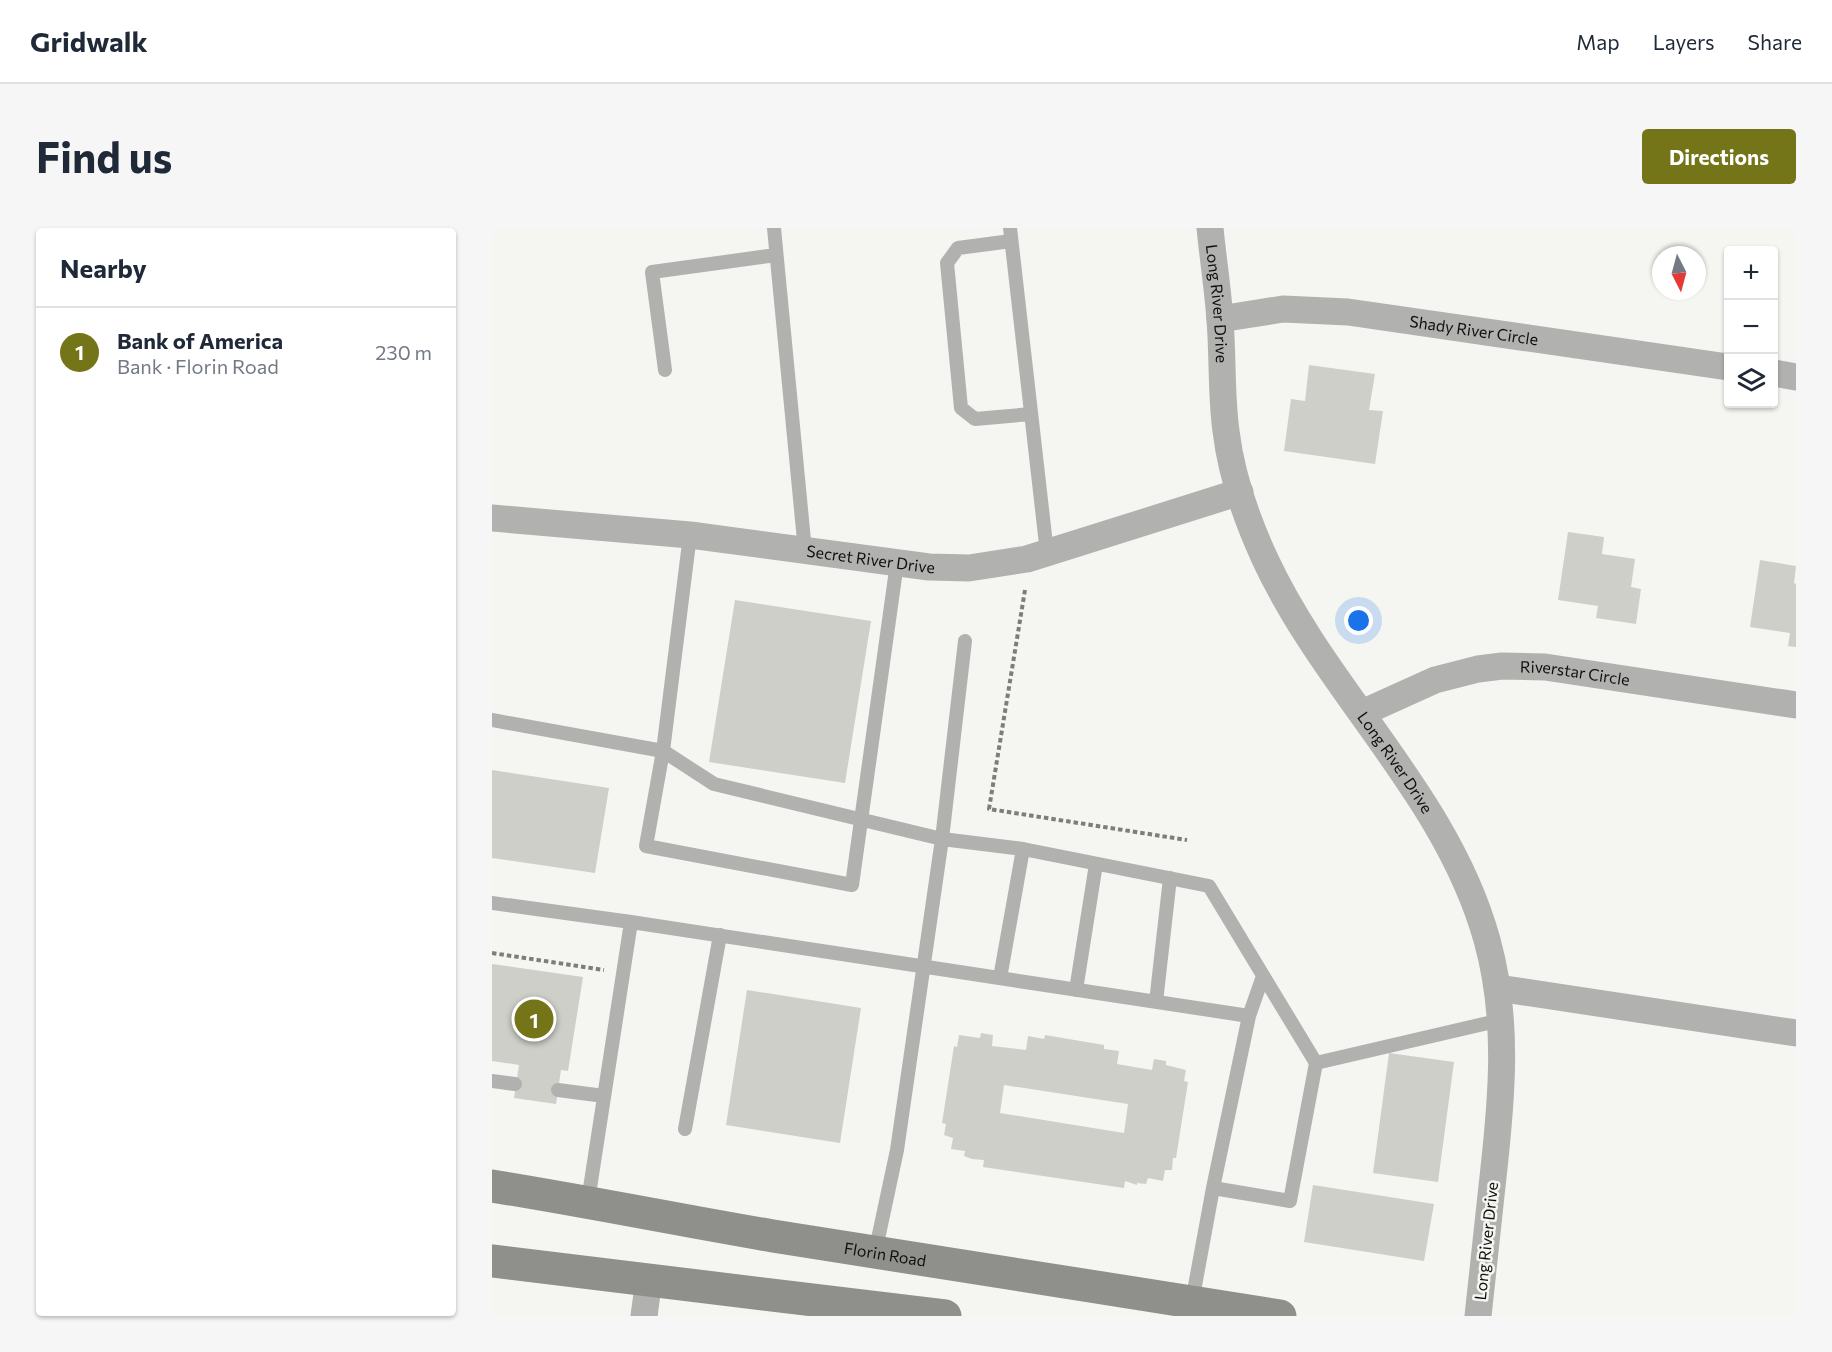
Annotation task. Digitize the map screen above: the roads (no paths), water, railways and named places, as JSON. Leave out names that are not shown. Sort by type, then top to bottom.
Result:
[{"type":"main road","name":"Florin Road","points":[[492,1186],[875,1253],[1280,1316]]},
{"type":"main road","points":[[492,1261],[945,1316]]},
{"type":"street","name":"Long River Drive","points":[[1210,228],[1220,319],[1226,432],[1240,492],[1265,558],[1289,606],[1423,802],[1449,845],[1470,888],[1487,940],[1498,988],[1503,1041],[1502,1096],[1478,1316]]},
{"type":"street","name":"Shady River Circle","points":[[1220,319],[1283,309],[1348,312],[1724,366]]},
{"type":"street","points":[[1778,374],[1796,377]]},
{"type":"street","name":"Secret River Drive","points":[[492,518],[690,535],[929,567],[969,567],[1028,559],[1240,492]]},
{"type":"street","name":"Riverstar Circle","points":[[1362,714],[1435,680],[1478,669],[1502,666],[1545,667],[1796,705]]},
{"type":"street","points":[[1498,988],[1796,1033]]},
{"type":"street","points":[[644,1316],[649,1279]]},
{"type":"lane","points":[[774,228],[805,551]]},
{"type":"lane","points":[[1030,414],[975,419],[961,408],[947,263],[958,248],[1011,234],[1047,553]]},
{"type":"lane","points":[[665,370],[652,272],[776,255]]},
{"type":"lane","points":[[690,535],[663,751],[645,846],[852,885],[897,563]]},
{"type":"lane","points":[[875,1253],[897,1150],[925,966],[965,641]]},
{"type":"lane","points":[[492,720],[663,751],[714,784],[942,839],[1023,849],[1209,886],[1316,1063],[1290,1201],[1213,1188]]},
{"type":"lane","points":[[1000,978],[1023,849]]},
{"type":"lane","points":[[1076,990],[1096,864]]},
{"type":"lane","points":[[1156,1002],[1170,878]]},
{"type":"lane","points":[[492,903],[720,935],[1250,1016]]},
{"type":"lane","points":[[588,1201],[631,922]]},
{"type":"lane","points":[[686,1129],[720,935]]},
{"type":"lane","points":[[1192,1302],[1213,1188],[1250,1016],[1263,976]]},
{"type":"lane","points":[[1316,1063],[1501,1020]]},
{"type":"lane","points":[[492,1081],[515,1084]]},
{"type":"lane","points":[[558,1090],[604,1096]]},
{"type":"place","name":"Bank of America","points":[[534,1019]]}]
